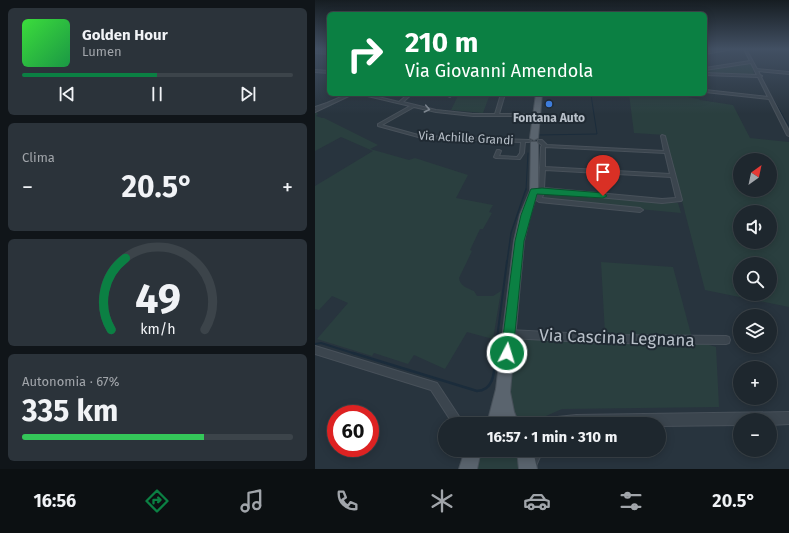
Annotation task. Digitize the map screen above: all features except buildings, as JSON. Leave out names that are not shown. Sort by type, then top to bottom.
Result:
[{"type":"main road","points":[[497,417],[503,389],[519,241],[529,203],[538,191],[534,142],[539,96]]},
{"type":"main road","points":[[503,389],[508,417]]},
{"type":"main road","points":[[526,457],[528,468]]},
{"type":"street","points":[[315,71],[327,72]]},
{"type":"street","points":[[757,71],[789,135]]},
{"type":"street","points":[[766,71],[789,73]]},
{"type":"street","points":[[707,74],[760,76]]},
{"type":"street","points":[[707,91],[770,98]]},
{"type":"street","points":[[315,109],[346,96]]},
{"type":"street","points":[[370,96],[430,110],[473,115],[537,115]]},
{"type":"street","points":[[400,103],[408,96]]},
{"type":"street","points":[[497,115],[502,96]]},
{"type":"street","name":"Via Achille Grandi","points":[[413,106],[379,125],[423,137],[534,142]]},
{"type":"street","points":[[538,191],[679,200],[663,136]]},
{"type":"street","points":[[534,142],[667,152]]},
{"type":"street","points":[[534,142],[543,147],[542,168],[538,191],[539,200],[640,210]]},
{"type":"street","name":"Via Achille Grandi","points":[[499,150],[496,157],[518,158],[534,142]]},
{"type":"street","points":[[542,168],[673,176]]},
{"type":"street","name":"Via Cascina Legnana","points":[[509,334],[606,339],[725,340]]},
{"type":"street","points":[[315,350],[434,386],[454,417]]},
{"type":"street","points":[[666,420],[789,418]]},
{"type":"street","points":[[528,468],[533,457]]},
{"type":"green space","points":[[707,71],[753,71],[754,75],[707,73]]},
{"type":"green space","points":[[458,96],[489,96],[483,113],[451,110]]},
{"type":"green space","points":[[629,96],[681,96],[733,105],[750,138],[789,142],[789,307],[759,301],[777,301],[777,257],[733,257],[733,296],[705,290],[665,135],[634,133]]},
{"type":"green space","points":[[316,112],[318,114],[316,116],[324,118],[378,145],[370,149],[409,160],[415,158],[468,175],[456,198],[493,205],[489,212],[492,213],[483,229],[480,229],[470,250],[472,251],[459,278],[462,285],[474,291],[477,296],[493,296],[501,291],[493,339],[467,332],[445,369],[414,355],[408,364],[374,353],[372,356],[317,339],[348,303],[332,296],[319,310],[315,309],[315,186],[373,151],[341,137],[315,151]]},
{"type":"green space","points":[[544,193],[678,203],[681,213],[543,200]]},
{"type":"green space","points":[[601,262],[673,267],[692,338],[605,334]]},
{"type":"green space","points":[[513,338],[706,344],[716,347],[719,407],[562,409],[544,417],[514,417],[506,400]]},
{"type":"green space","points":[[480,457],[519,457],[521,469],[477,469]]},
{"type":"waterway","points":[[538,135],[597,134],[591,96]]},
{"type":"waterway","points":[[773,99],[789,126]]},
{"type":"waterway","points":[[526,190],[528,153]]},
{"type":"waterway","points":[[507,262],[511,233],[526,189]]},
{"type":"waterway","points":[[495,354],[507,261]]},
{"type":"waterway","points":[[315,344],[321,343],[356,354]]},
{"type":"waterway","points":[[353,353],[477,391],[483,390],[491,383],[496,353]]},
{"type":"place","name":"Fontana Auto","points":[[549,104]]},
{"type":"route","points":[[507,353],[519,241],[525,215],[533,191],[542,190],[603,196]]}]
